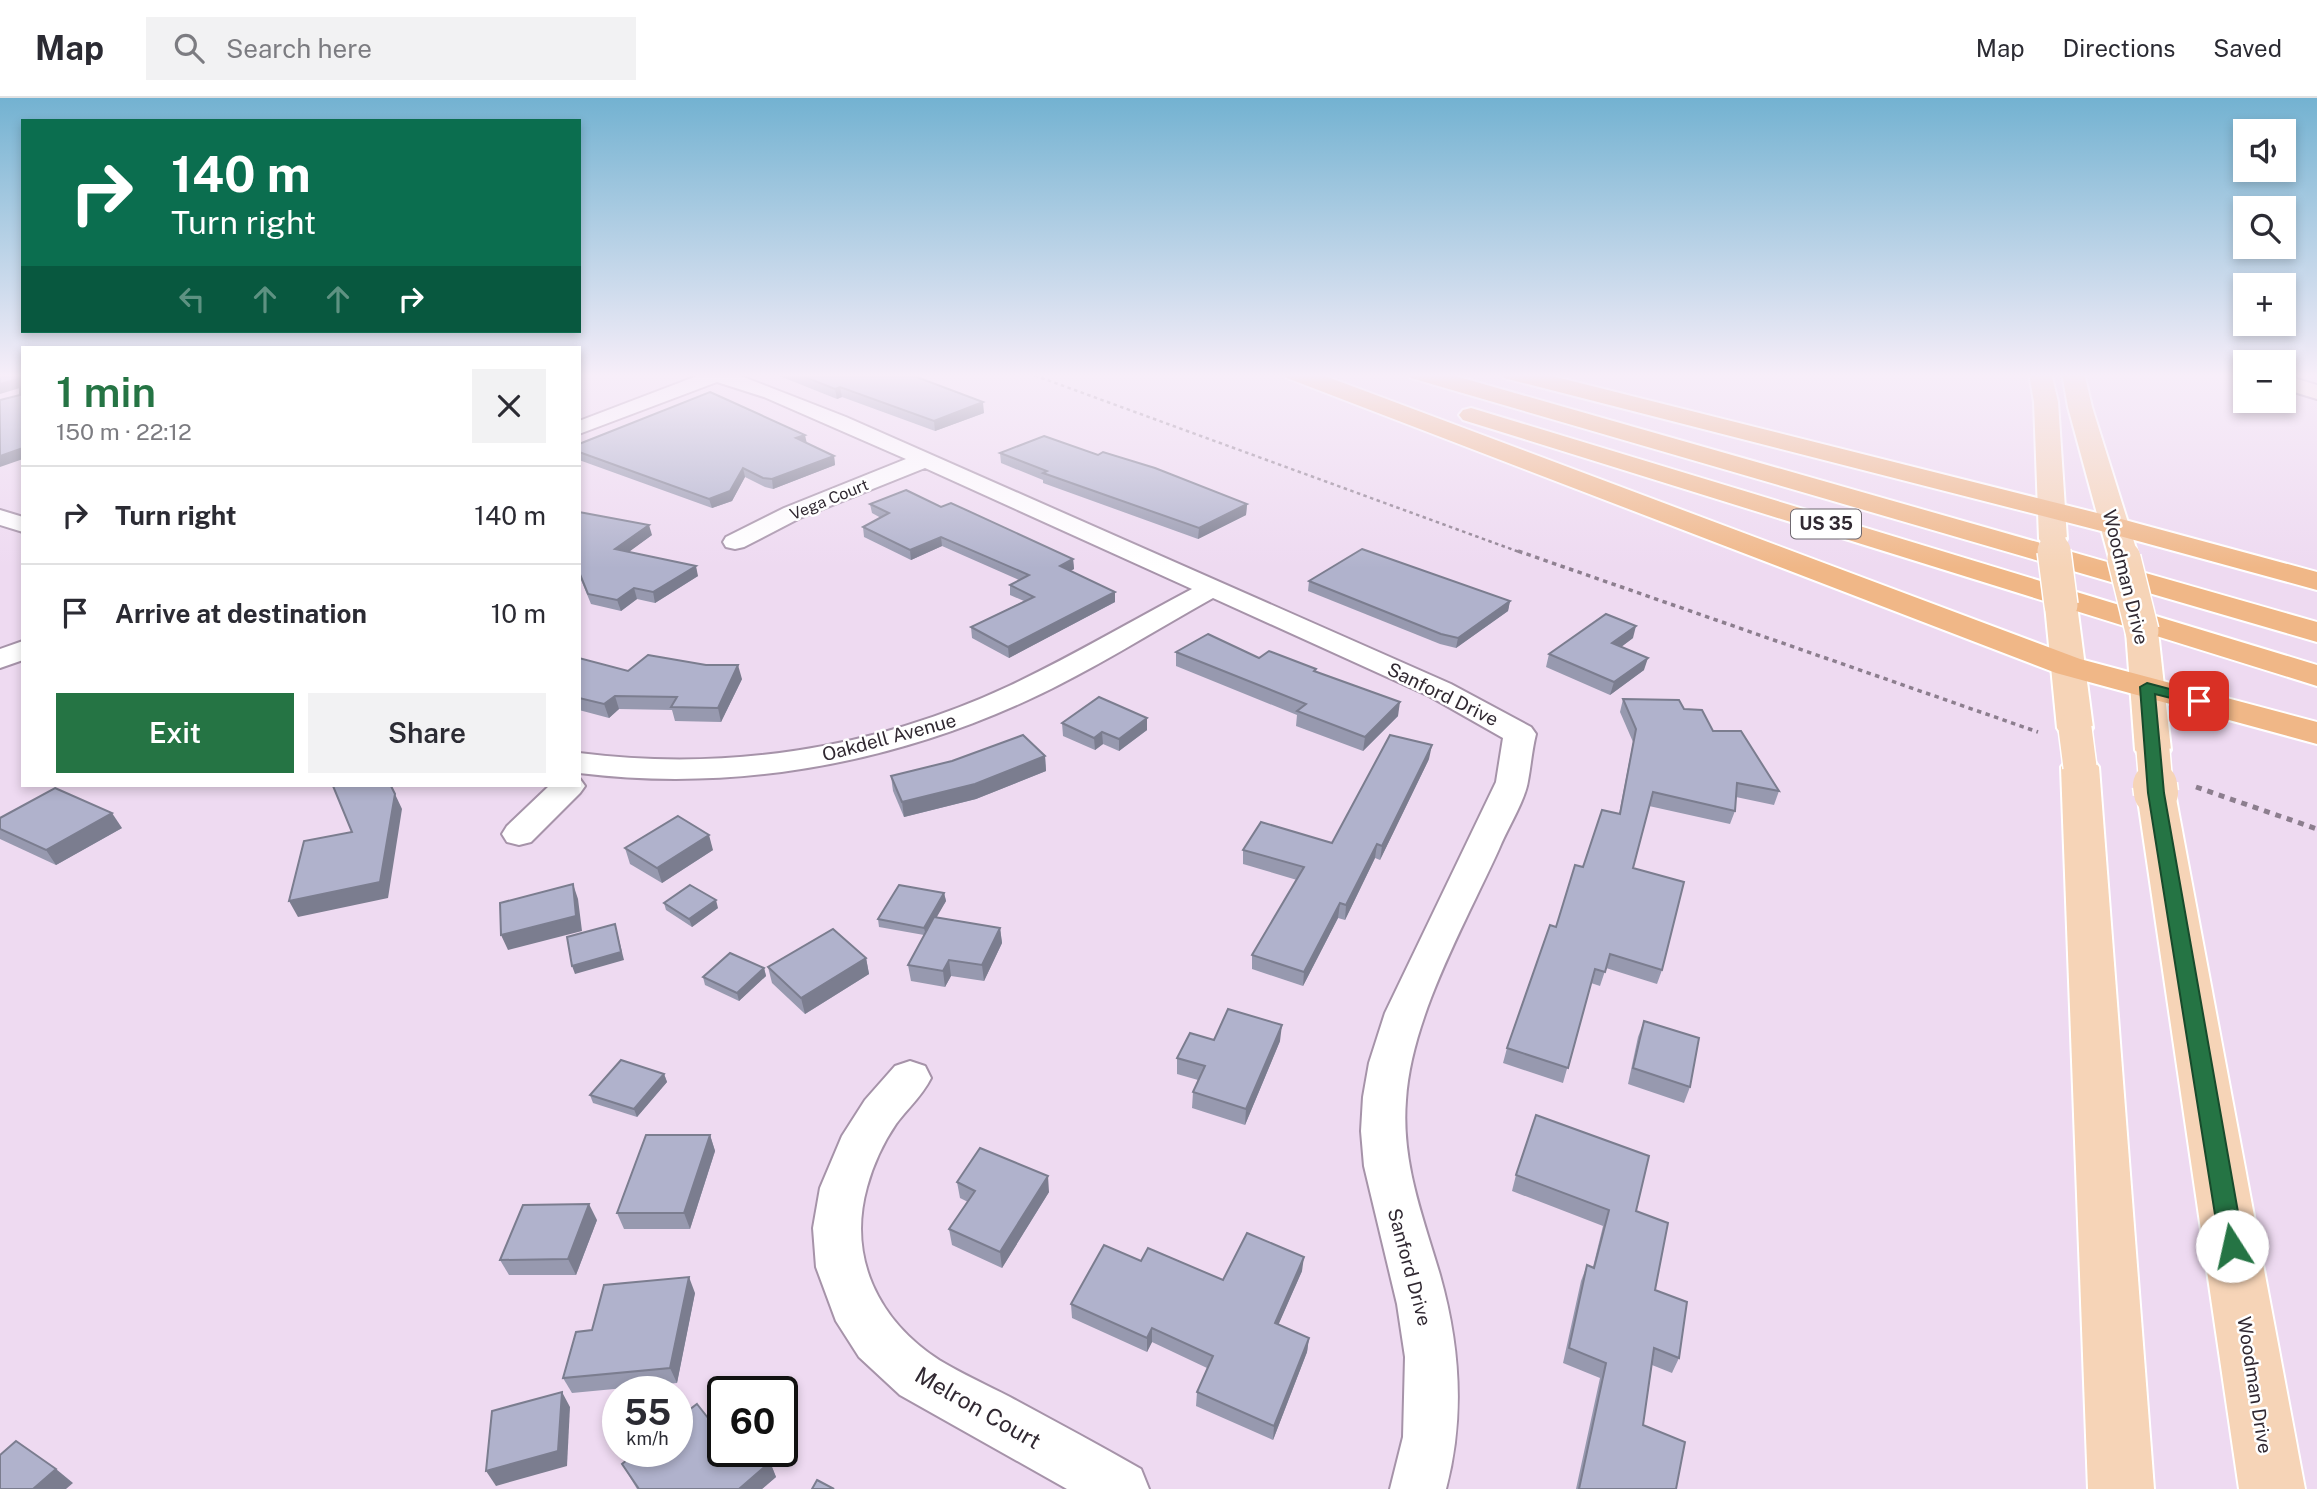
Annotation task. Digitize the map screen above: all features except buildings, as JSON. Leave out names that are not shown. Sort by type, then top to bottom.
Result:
[{"type":"highway","points":[[1466,438],[2068,666],[2317,733]]},
{"type":"highway","name":"US 35","points":[[1545,438],[2317,676]]},
{"type":"highway","name":"US 35","points":[[1644,438],[2317,632]]},
{"type":"highway","points":[[1743,438],[2052,525],[2115,526],[2317,581]]},
{"type":"main road","points":[[2048,438],[2052,525],[2068,666],[2065,743],[2121,1489]]},
{"type":"main road","name":"Woodman Drive","points":[[2089,438],[2142,631],[2147,687],[2165,775],[2272,1489]]},
{"type":"street","name":"Sanford Drive","points":[[874,438],[1440,690],[1520,734],[1512,782],[1405,1013],[1394,1043],[1384,1092],[1384,1147],[1393,1207],[1415,1277],[1429,1338],[1433,1403],[1424,1472],[1419,1489]]},
{"type":"street","name":"Vega Court","points":[[735,542],[792,513],[924,460]]},
{"type":"street","points":[[0,517],[21,524]]},
{"type":"street","name":"Oakdell Avenue","points":[[581,772],[723,768],[783,762],[861,748],[916,733],[1013,696],[1212,589]]},
{"type":"street","points":[[0,659],[21,650]]},
{"type":"street","points":[[519,834],[564,787]]},
{"type":"street","name":"Melron Court","points":[[910,1078],[894,1094],[860,1142],[844,1180],[836,1221],[838,1252],[853,1304],[877,1342],[913,1373],[1121,1489]]},
{"type":"path","points":[[1207,438],[1515,550],[2065,743]]},
{"type":"path","points":[[2165,775],[2317,829]]},
{"type":"route","points":[[2199,701],[2147,687],[2156,793],[2232,1246]]}]
